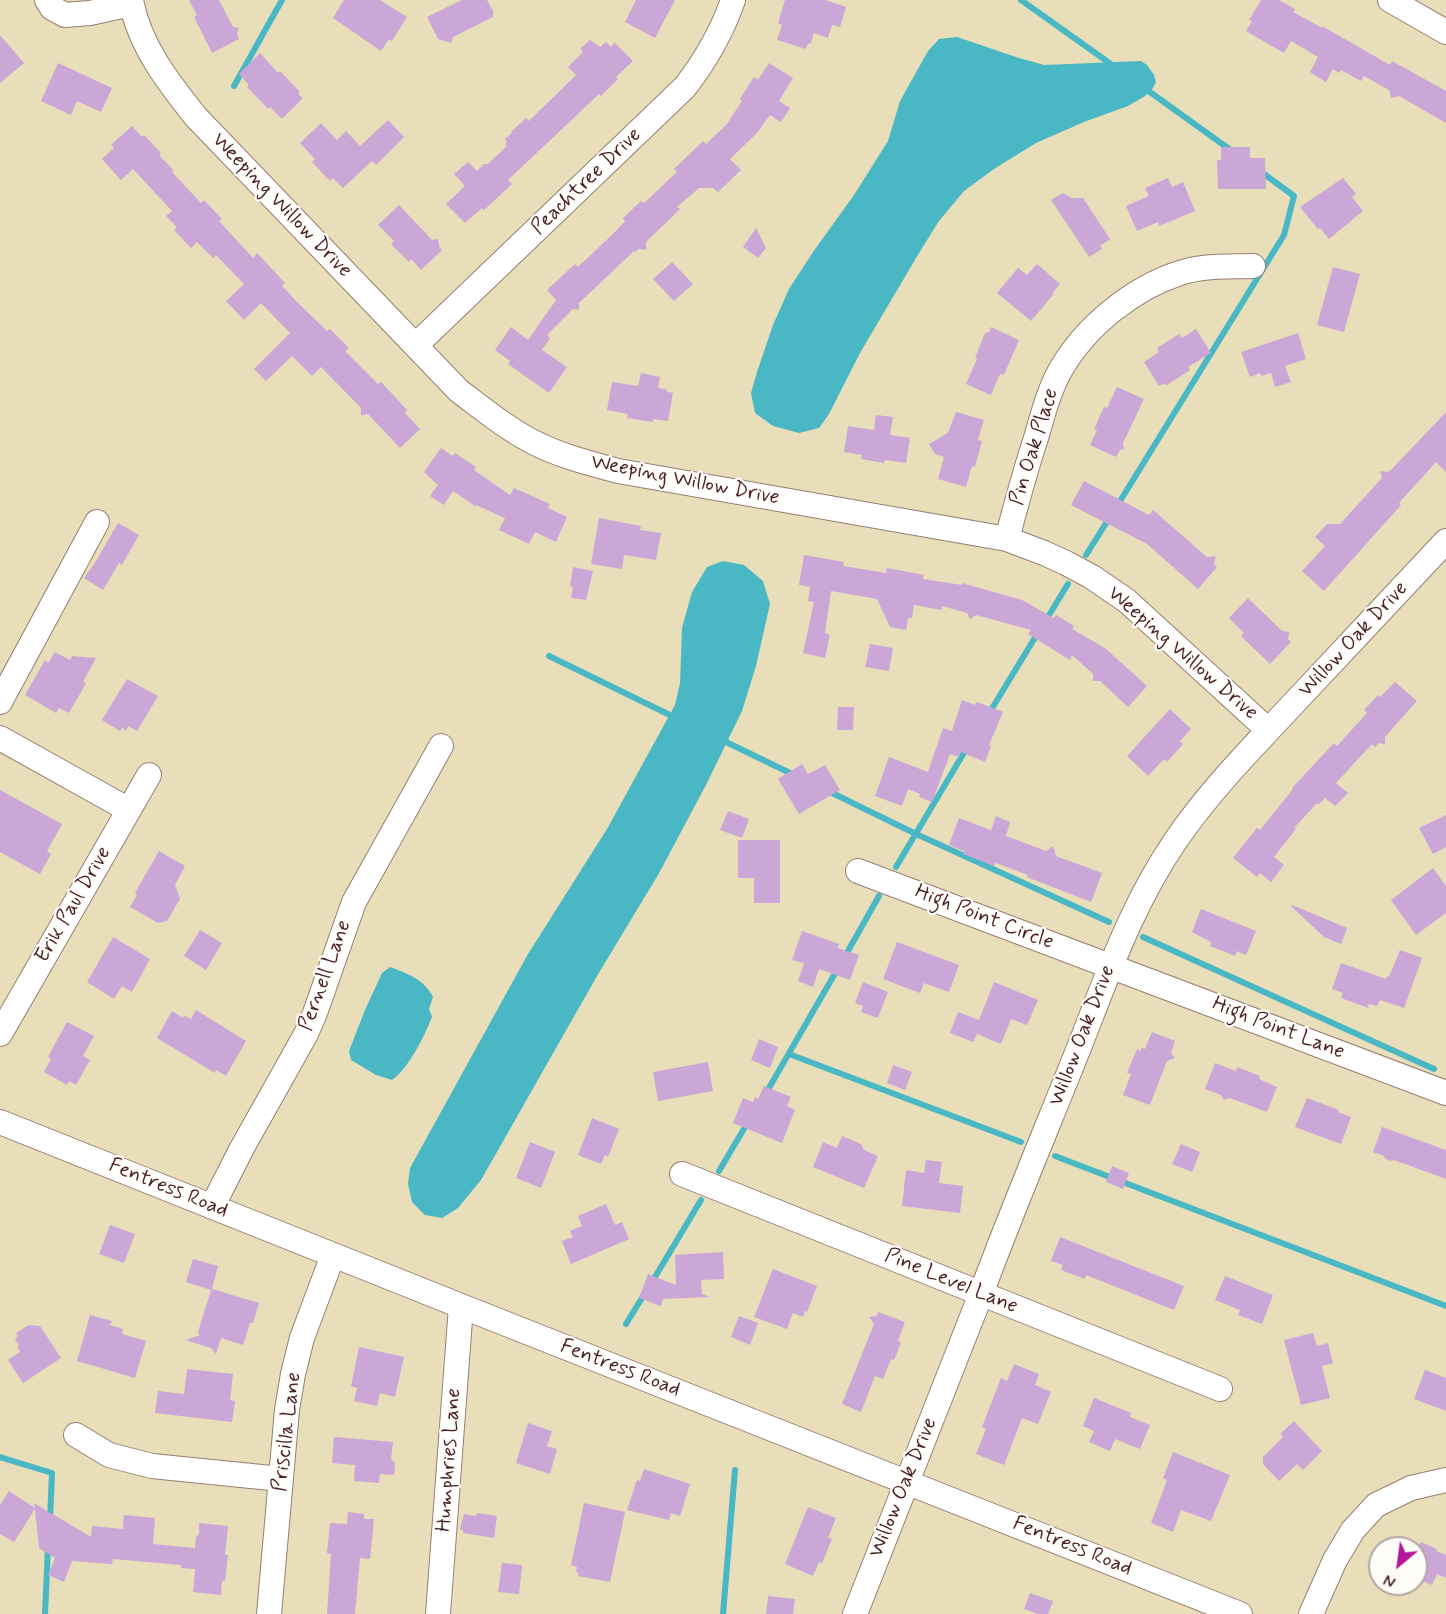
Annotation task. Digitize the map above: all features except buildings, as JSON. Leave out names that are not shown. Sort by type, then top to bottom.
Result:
[{"type":"street","points":[[47,0],[52,8],[65,15],[90,13],[131,2]]},
{"type":"street","name":"Peachtree Drive","points":[[416,345],[685,87],[720,32],[733,0]]},
{"type":"street","points":[[1390,0],[1446,32]]},
{"type":"street","name":"Weeping Willow Drive","points":[[131,2],[138,25],[154,60],[196,117],[459,391],[500,423],[533,442],[573,459],[618,471],[1007,539],[1044,553],[1092,577],[1127,601],[1268,730]]},
{"type":"street","name":"Pin Oak Place","points":[[1007,539],[1048,397],[1061,369],[1080,342],[1116,307],[1147,288],[1181,273],[1208,268],[1253,266]]},
{"type":"street","points":[[0,702],[97,522]]},
{"type":"street","name":"Willow Oak Drive","points":[[855,1614],[1110,965],[1156,870],[1176,839],[1210,795],[1446,541]]},
{"type":"street","points":[[0,738],[129,810]]},
{"type":"street","name":"Pernell Lane","points":[[212,1207],[242,1148],[306,1034],[354,902],[441,746]]},
{"type":"street","name":"Erik Paul Drive","points":[[0,1034],[149,775]]},
{"type":"street","name":"High Point Circle","points":[[858,871],[1110,965]]},
{"type":"street","name":"High Point Lane","points":[[1110,965],[1445,1090]]},
{"type":"street","name":"Fentress Road","points":[[0,1122],[1240,1614]]},
{"type":"street","name":"Pine Level Lane","points":[[682,1174],[1220,1389]]},
{"type":"street","name":"Priscilla Lane","points":[[269,1614],[287,1410],[293,1374],[302,1338],[333,1255]]},
{"type":"street","name":"Humphries Lane","points":[[438,1614],[461,1306]]},
{"type":"street","points":[[76,1435],[109,1455],[152,1466],[282,1479]]},
{"type":"street","points":[[1311,1614],[1335,1560],[1353,1530],[1376,1505],[1411,1488],[1446,1480]]},
{"type":"water","points":[[957,37],[1044,65],[1141,61],[1147,65],[1156,82],[1145,96],[1128,106],[1036,143],[964,191],[939,221],[919,253],[819,428],[799,433],[773,426],[755,413],[751,393],[773,325],[789,289],[888,141],[900,101],[928,51],[939,39]]},
{"type":"water","points":[[723,561],[744,565],[763,581],[770,604],[756,666],[742,711],[658,875],[597,976],[481,1180],[458,1208],[442,1218],[425,1215],[412,1202],[408,1184],[410,1168],[528,954],[607,829],[675,705],[680,683],[682,628],[692,592],[707,567]]},
{"type":"water","points":[[390,967],[420,981],[433,997],[429,1009],[432,1017],[425,1034],[410,1060],[392,1080],[376,1075],[351,1060],[349,1051],[382,973]]},
{"type":"waterway","points":[[234,86],[282,0]]},
{"type":"waterway","points":[[1021,0],[1115,67]]},
{"type":"waterway","points":[[1143,87],[1232,151]]},
{"type":"waterway","points":[[1117,506],[1284,235],[1294,196],[1260,171]]},
{"type":"waterway","points":[[1086,555],[1110,517]]},
{"type":"waterway","points":[[1046,620],[1068,584]]},
{"type":"waterway","points":[[988,715],[1039,631]]},
{"type":"waterway","points":[[549,656],[676,718]]},
{"type":"waterway","points":[[720,739],[794,775]]},
{"type":"waterway","points":[[896,867],[968,746]]},
{"type":"waterway","points":[[828,791],[1109,922]]},
{"type":"waterway","points":[[844,958],[879,896]]},
{"type":"waterway","points":[[1143,937],[1434,1069]]},
{"type":"waterway","points":[[766,1093],[837,970]]},
{"type":"waterway","points":[[789,1054],[1021,1142]]},
{"type":"waterway","points":[[719,1171],[748,1122]]},
{"type":"waterway","points":[[1055,1156],[1446,1306]]},
{"type":"waterway","points":[[652,1282],[701,1200]]},
{"type":"waterway","points":[[626,1324],[645,1293]]},
{"type":"waterway","points":[[0,1457],[52,1473],[50,1519]]},
{"type":"waterway","points":[[723,1614],[735,1470]]},
{"type":"waterway","points":[[45,1614],[48,1547]]}]
